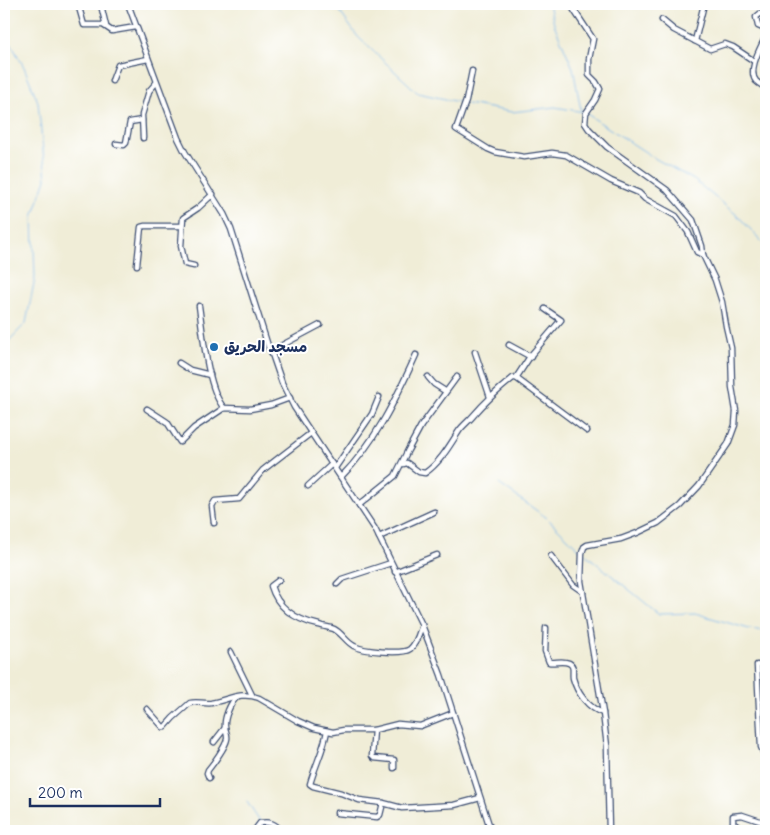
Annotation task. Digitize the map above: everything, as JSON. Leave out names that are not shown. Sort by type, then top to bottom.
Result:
[{"type":"street","points":[[78,4],[84,24],[106,26],[112,31],[136,27]]},
{"type":"street","points":[[128,4],[156,83],[185,152],[213,194],[231,229],[269,349],[282,383],[311,433],[342,477],[378,537],[422,625],[441,675],[491,831]]},
{"type":"street","points":[[570,4],[593,39],[589,58],[589,75],[600,89],[586,113],[585,122],[589,129],[607,147],[667,190],[692,220],[702,246],[703,255],[715,280],[722,302],[731,348],[732,387],[736,411],[735,425],[728,444],[699,486],[680,506],[666,518],[648,528],[627,537],[588,545],[584,547],[582,553],[583,592],[608,755],[609,831]]},
{"type":"street","points":[[695,41],[704,4]]},
{"type":"street","points":[[101,5],[106,26]]},
{"type":"street","points":[[766,9],[756,17],[758,26],[765,29],[766,33],[754,61],[754,76],[757,82],[766,88]]},
{"type":"street","points":[[662,20],[674,30],[710,49],[725,44],[754,61]]},
{"type":"street","points":[[112,81],[118,65],[148,59]]},
{"type":"street","points":[[472,71],[466,101],[456,129],[495,152],[524,157],[552,153],[566,155],[611,181],[639,193],[645,199],[676,216],[688,232],[698,252],[703,255]]},
{"type":"street","points":[[143,138],[142,120],[149,91],[156,83]]},
{"type":"street","points":[[116,144],[124,145],[126,143],[130,122],[142,120]]},
{"type":"street","points":[[194,266],[185,264],[181,246],[183,218],[198,208],[213,194]]},
{"type":"street","points":[[137,265],[140,227],[182,226]]},
{"type":"street","points":[[199,306],[210,375],[221,405],[224,408]]},
{"type":"street","points":[[402,464],[407,463],[419,472],[425,473],[429,471],[442,457],[464,425],[490,397],[513,378],[516,378],[561,320],[546,309]]},
{"type":"street","points":[[271,351],[320,325]]},
{"type":"street","points":[[509,345],[531,357]]},
{"type":"street","points":[[475,352],[490,397]]},
{"type":"street","points":[[342,477],[362,454],[389,412],[416,355]]},
{"type":"street","points":[[180,363],[190,370],[210,375]]},
{"type":"street","points":[[428,377],[434,384],[445,391]]},
{"type":"street","points":[[359,505],[393,478],[414,438],[445,391],[457,377]]},
{"type":"street","points":[[516,378],[587,431]]},
{"type":"street","points":[[308,486],[334,466],[372,414],[379,397]]},
{"type":"street","points":[[148,409],[167,422],[180,442],[194,428],[224,408],[250,409],[271,405],[290,398]]},
{"type":"street","points":[[214,523],[212,506],[215,501],[239,499],[263,470],[311,433]]},
{"type":"street","points":[[378,537],[434,512]]},
{"type":"street","points":[[395,572],[437,555]]},
{"type":"street","points":[[551,556],[573,585],[583,592]]},
{"type":"street","points":[[337,584],[348,576],[391,563]]},
{"type":"street","points":[[279,580],[271,586],[277,600],[286,611],[307,622],[338,631],[355,647],[391,652],[406,651],[414,645],[422,625]]},
{"type":"street","points":[[546,628],[545,651],[549,662],[571,664],[573,678],[584,700],[591,707],[603,713]]},
{"type":"street","points":[[231,652],[252,695]]},
{"type":"street","points":[[757,665],[761,747],[766,759]]},
{"type":"street","points":[[147,710],[164,727],[190,703],[208,703],[240,695],[252,695],[298,721],[314,728],[333,732],[374,730],[398,724],[420,726],[453,713]]},
{"type":"street","points":[[209,778],[208,770],[227,738],[225,720],[234,700],[240,695]]},
{"type":"street","points":[[214,742],[225,728]]},
{"type":"street","points":[[374,730],[372,756],[374,758],[394,760],[394,768]]},
{"type":"street","points":[[326,731],[325,741],[310,784],[313,786],[359,800],[402,808],[454,805],[480,798]]},
{"type":"street","points":[[337,812],[377,817],[380,815],[383,803]]},
{"type":"street","points":[[744,831],[733,824],[733,816],[742,814],[766,823]]},
{"type":"street","points":[[254,831],[260,823],[268,822],[282,831]]},
{"type":"waterway","points":[[334,4],[358,37],[418,93],[463,103]]},
{"type":"waterway","points":[[549,4],[554,24],[573,68],[581,110]]},
{"type":"waterway","points":[[4,31],[24,67],[38,102],[46,179],[33,217],[35,278],[26,323],[4,346]]},
{"type":"waterway","points":[[467,104],[512,112],[555,107],[584,112]]},
{"type":"waterway","points":[[587,114],[656,159],[694,180],[738,216],[766,246]]},
{"type":"waterway","points":[[499,484],[547,518],[581,551]]},
{"type":"waterway","points":[[584,553],[659,614],[695,613],[749,629],[766,631]]},
{"type":"waterway","points":[[247,802],[266,831]]},
{"type":"place","name":"مسجد الحريق","points":[[214,347]]}]
